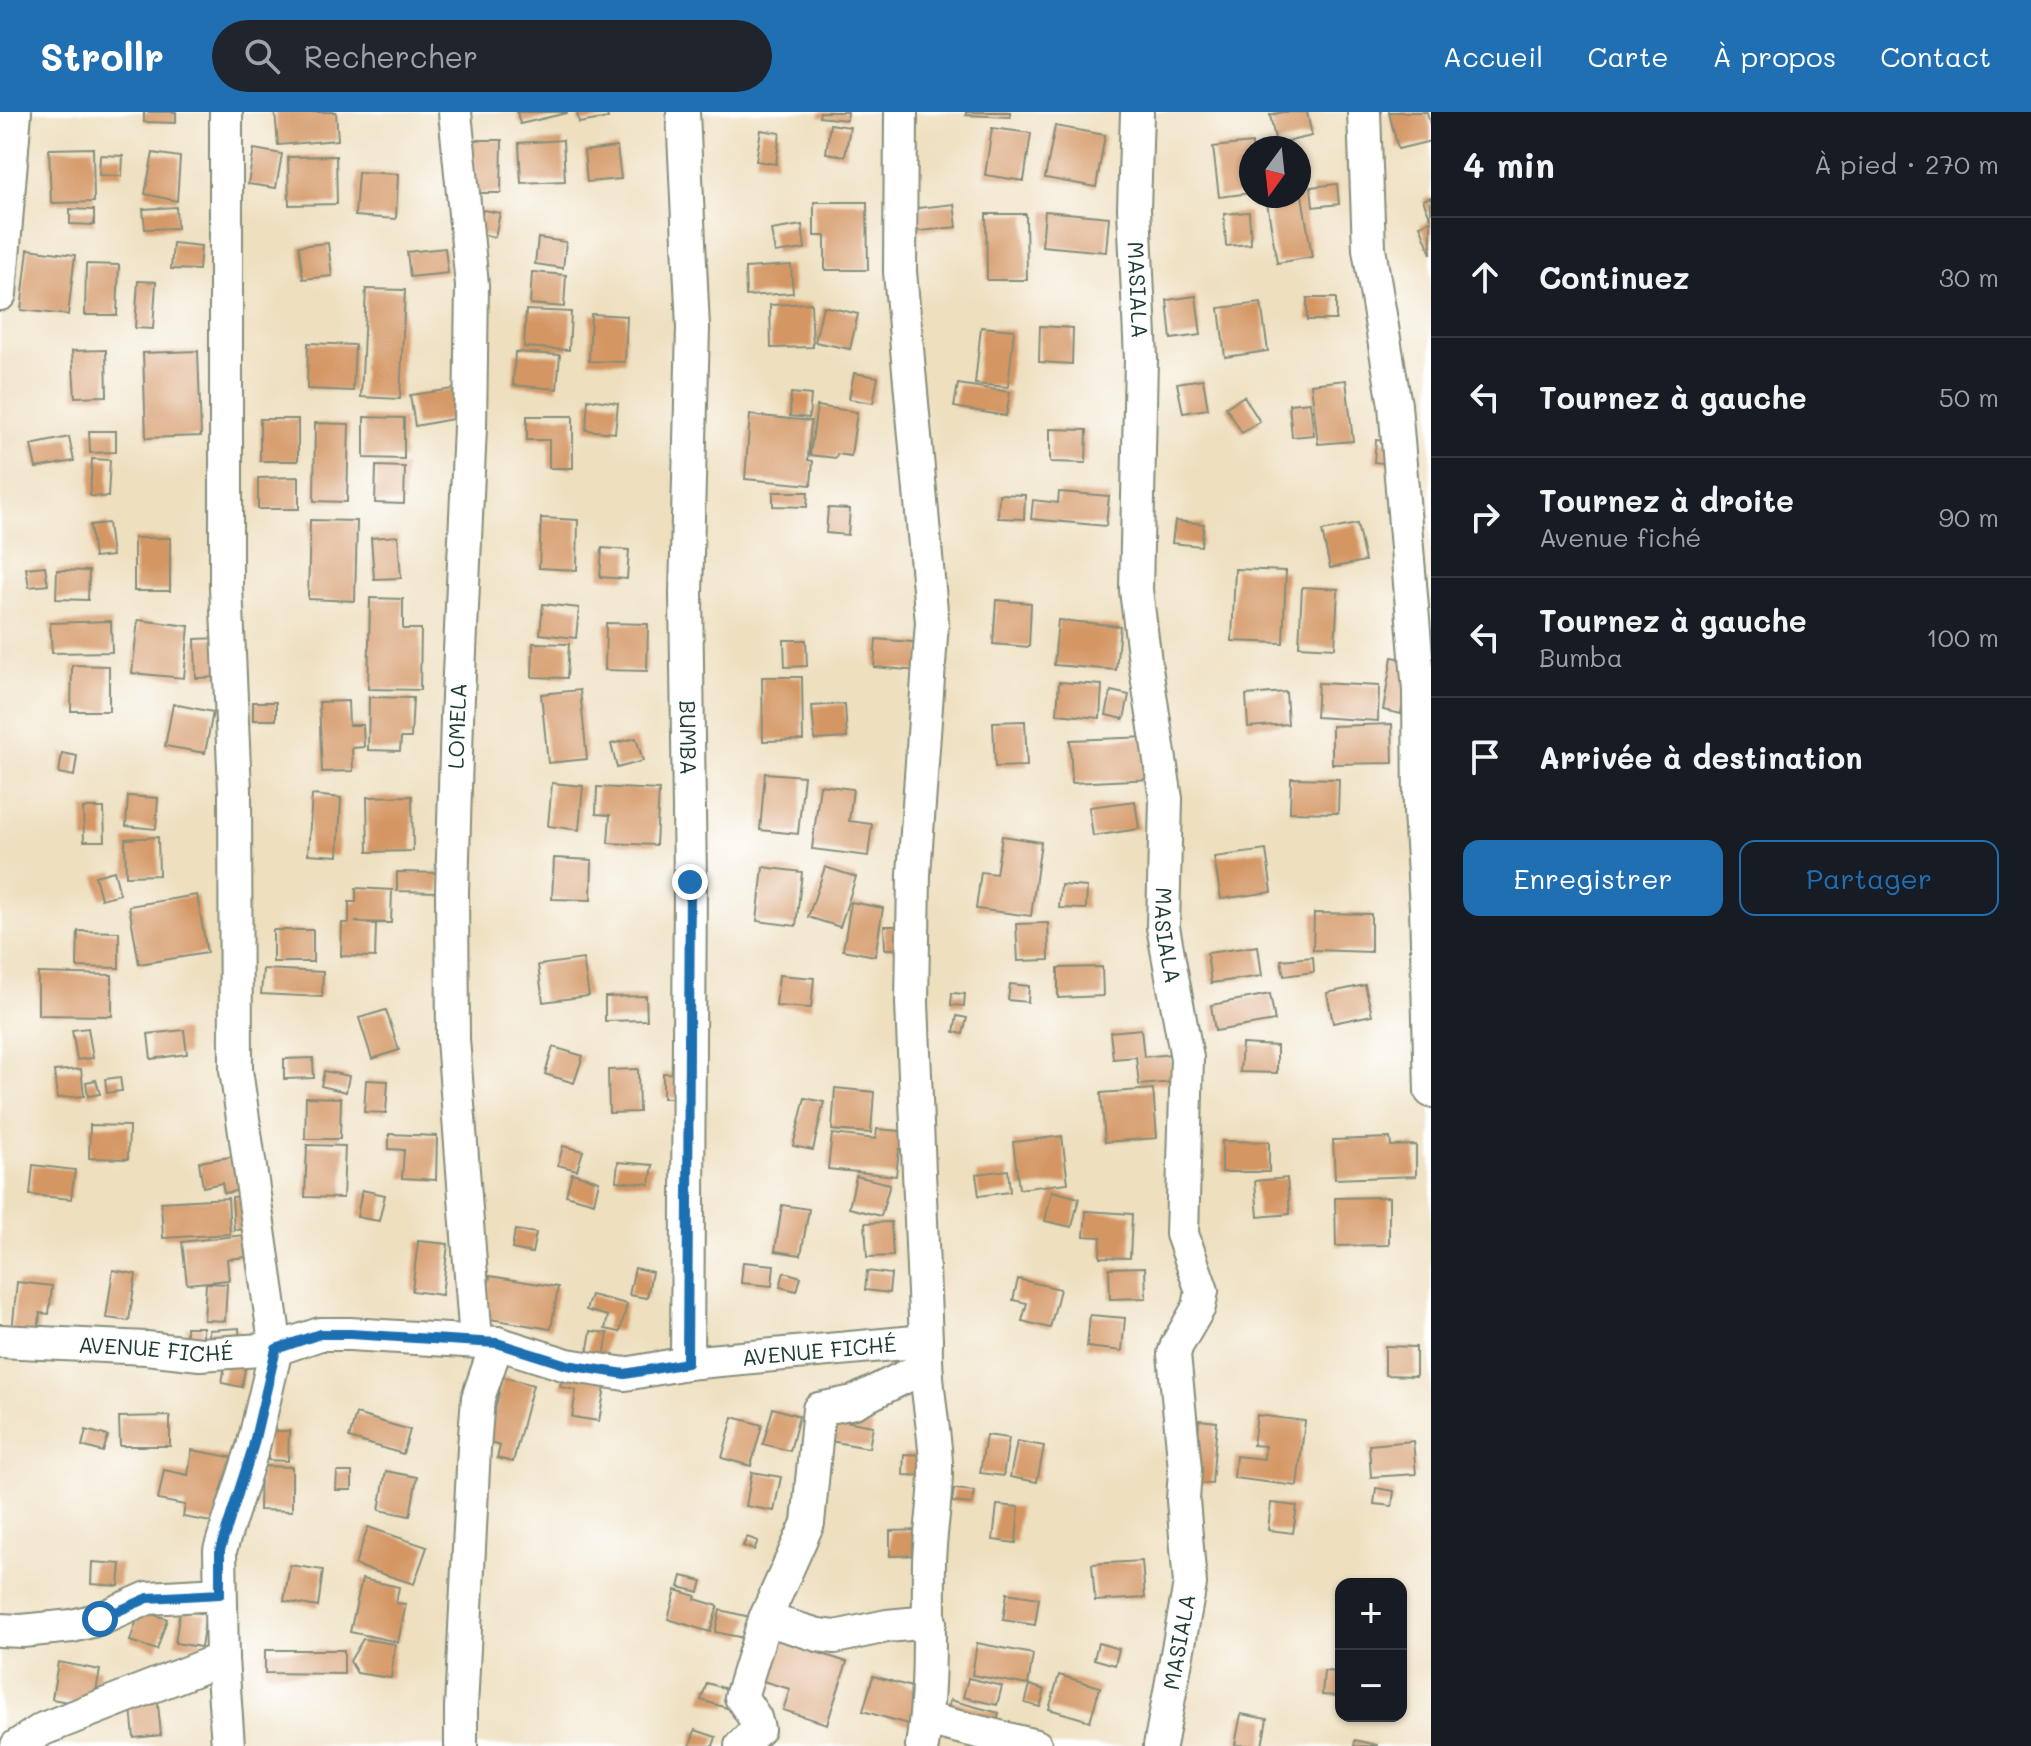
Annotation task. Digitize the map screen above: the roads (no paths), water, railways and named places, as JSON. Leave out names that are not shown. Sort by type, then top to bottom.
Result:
[{"type":"street","points":[[0,294],[15,112]]},
{"type":"street","points":[[226,112],[226,586],[235,790],[236,1070],[276,1349],[253,1447],[220,1550],[222,1659],[228,1746]]},
{"type":"street","name":"LOMELA","points":[[455,112],[472,285],[470,427],[452,891],[453,1039],[486,1342]]},
{"type":"street","name":"BUMBA","points":[[683,112],[693,328],[686,593],[690,882],[687,1363]]},
{"type":"street","points":[[901,112],[900,272],[932,622],[914,874],[912,1003],[926,1354],[936,1465],[929,1562],[930,1622],[924,1732],[1036,1746]]},
{"type":"street","name":"MASIALA","points":[[1137,112],[1134,209],[1141,359],[1136,590],[1166,799],[1163,927],[1187,1058],[1182,1234],[1202,1291],[1199,1307],[1174,1354],[1185,1469],[1183,1500],[1190,1584],[1160,1746]]},
{"type":"street","points":[[1364,112],[1369,249],[1395,405],[1419,691],[1420,812],[1431,1091]]},
{"type":"street","name":"AVENUE FICHÉ","points":[[0,1341],[146,1348],[200,1354],[276,1349],[320,1334],[350,1334],[486,1342],[567,1365],[625,1374],[687,1363],[926,1354]]},
{"type":"street","points":[[461,1746],[461,1694],[477,1411],[486,1342]]},
{"type":"street","points":[[741,1746],[758,1729],[755,1718],[741,1697],[765,1619],[808,1523],[819,1409],[854,1402],[926,1354]]},
{"type":"street","points":[[0,1630],[72,1626],[100,1619],[148,1598],[220,1594]]},
{"type":"street","points":[[765,1619],[835,1637],[887,1626],[930,1622]]},
{"type":"street","points":[[17,1746],[43,1729],[222,1659]]}]
